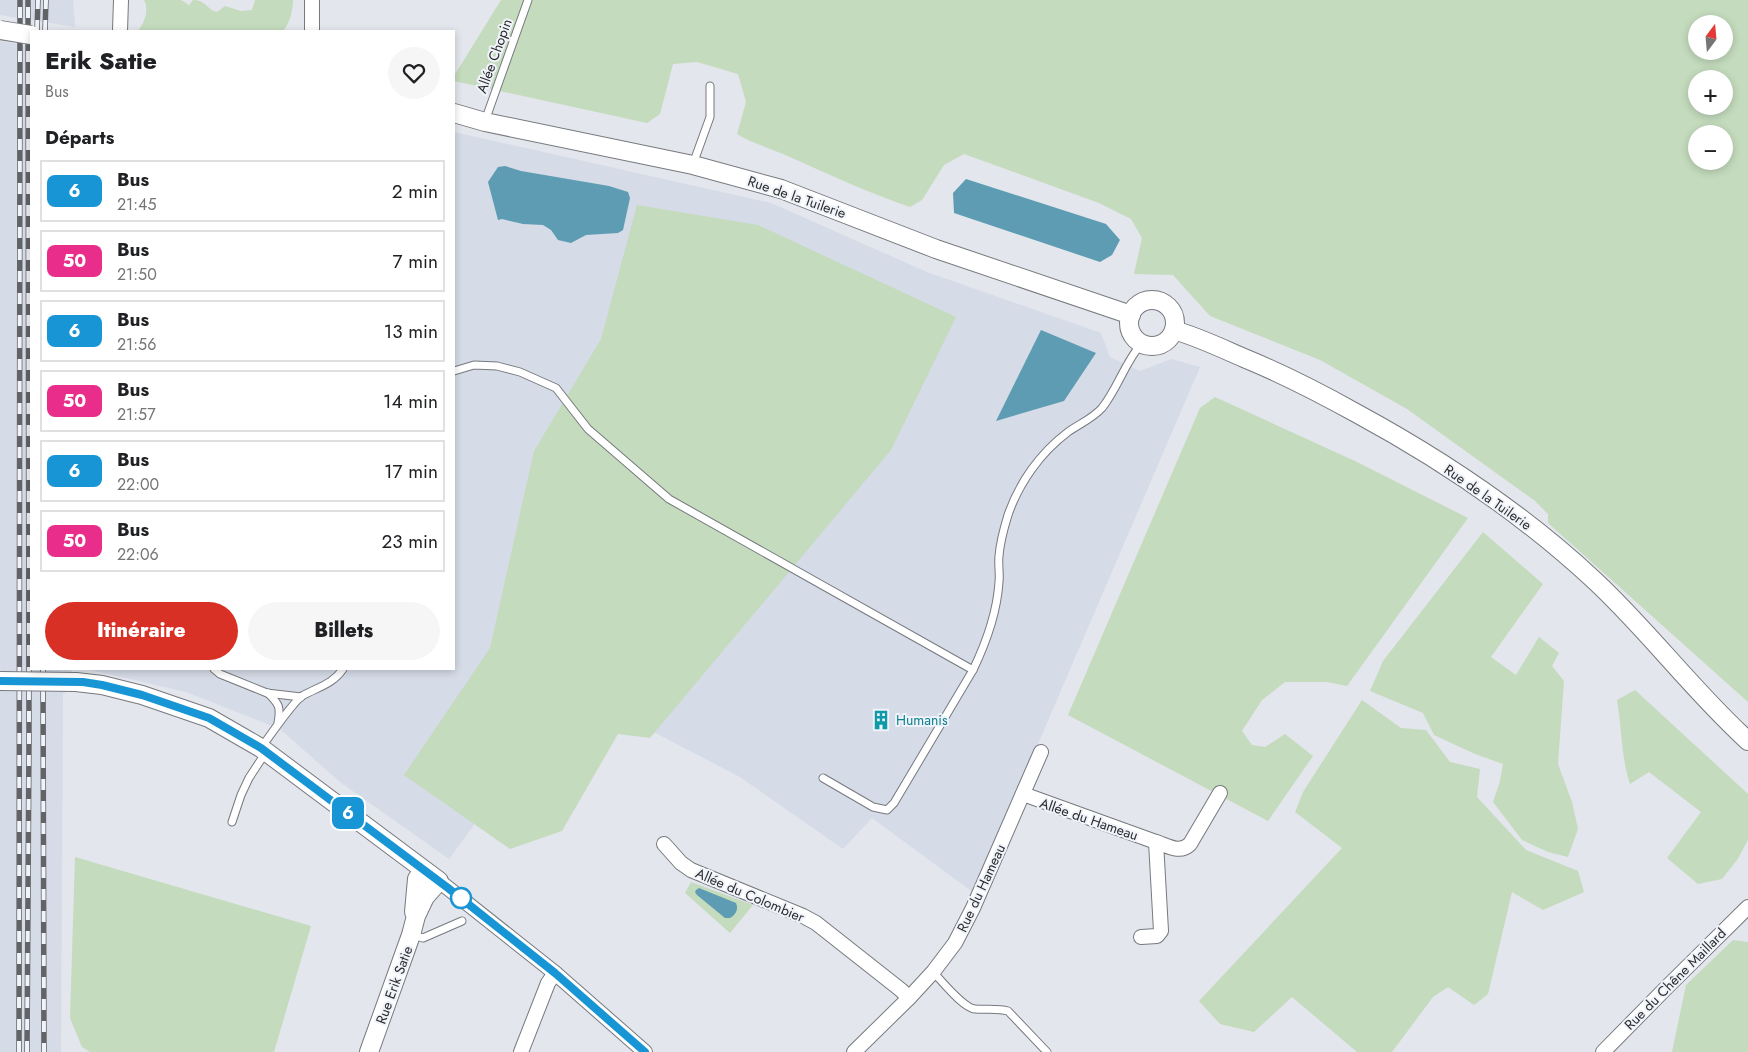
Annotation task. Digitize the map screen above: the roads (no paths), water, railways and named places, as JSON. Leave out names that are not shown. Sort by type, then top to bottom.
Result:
[{"type":"street","points":[[120,30],[121,0]]},
{"type":"street","points":[[312,0],[312,30]]},
{"type":"street","points":[[0,30],[30,36]]},
{"type":"street","name":"Rue de la Tuilerie","points":[[455,113],[485,122],[693,164],[781,189],[936,249],[1131,315]]},
{"type":"street","points":[[1153,300],[1160,301],[1171,310],[1175,323],[1174,330],[1171,336],[1161,344],[1148,345],[1142,343],[1133,334],[1130,322],[1131,315],[1139,304],[1153,300]]},
{"type":"street","name":"Rue de la Tuilerie","points":[[1174,330],[1264,366],[1313,389],[1401,437],[1494,498],[1554,545],[1594,580],[1748,741]]},
{"type":"street","points":[[0,681],[76,682],[102,685],[179,706],[209,718],[264,750],[439,881],[555,973],[646,1052]]},
{"type":"street","name":"Rue du Hameau","points":[[854,1052],[933,972],[964,928],[1041,752]]},
{"type":"street","name":"Allée du Hameau","points":[[1023,794],[1178,850],[1186,849],[1190,844],[1220,793]]},
{"type":"street","name":"Allée du Hameau","points":[[1141,937],[1157,936],[1161,931],[1156,842]]},
{"type":"street","name":"Allée du Colombier","points":[[664,844],[681,863],[691,870],[816,923],[909,998]]},
{"type":"street","name":"Rue Erik Satie","points":[[416,916],[414,910],[417,879],[423,870]]},
{"type":"street","name":"Rue Erik Satie","points":[[369,1052],[416,916],[425,897],[439,881]]},
{"type":"street","name":"Rue du Chêne Maillard","points":[[1603,1052],[1748,907]]},
{"type":"street","points":[[521,1052],[548,982],[555,973]]},
{"type":"lane","name":"Allée Chopin","points":[[485,122],[528,0]]},
{"type":"lane","points":[[693,164],[710,117],[710,86]]},
{"type":"lane","points":[[822,778],[873,807],[887,810],[891,807],[973,670],[983,649],[994,612],[999,582],[999,555],[1002,533],[1020,487],[1041,458],[1067,433],[1093,416],[1102,407],[1134,352],[1142,343]]},
{"type":"lane","points":[[455,372],[474,365],[497,366],[520,372],[556,388],[588,429],[670,499],[973,670]]},
{"type":"lane","points":[[215,670],[220,674],[267,693],[301,697]]},
{"type":"lane","points":[[232,822],[249,778],[278,726],[301,697],[326,686],[342,670]]},
{"type":"lane","points":[[267,693],[277,703],[280,710],[278,726]]},
{"type":"lane","points":[[411,935],[423,938],[462,921]]},
{"type":"lane","points":[[933,972],[966,1006],[974,1010],[1001,1009],[1008,1011],[1047,1052]]},
{"type":"water","points":[[505,166],[521,171],[609,186],[628,192],[630,198],[623,230],[618,233],[586,235],[571,243],[558,240],[551,230],[543,225],[498,220],[488,182],[498,167]]},
{"type":"water","points":[[966,179],[1106,224],[1120,240],[1112,255],[1100,262],[954,213],[953,193]]},
{"type":"water","points":[[1041,330],[1096,353],[1064,401],[996,421]]},
{"type":"water","points":[[699,888],[736,903],[737,910],[735,914],[730,918],[725,918],[697,895],[695,892]]},
{"type":"railway","points":[[19,1052],[20,0]]},
{"type":"railway","points":[[27,1052],[29,740],[28,0]]},
{"type":"railway","points":[[37,30],[38,0]]},
{"type":"railway","points":[[45,30],[46,0]]},
{"type":"railway","points":[[43,670],[44,1052]]},
{"type":"place","name":"Humanis","points":[[881,720]]}]
